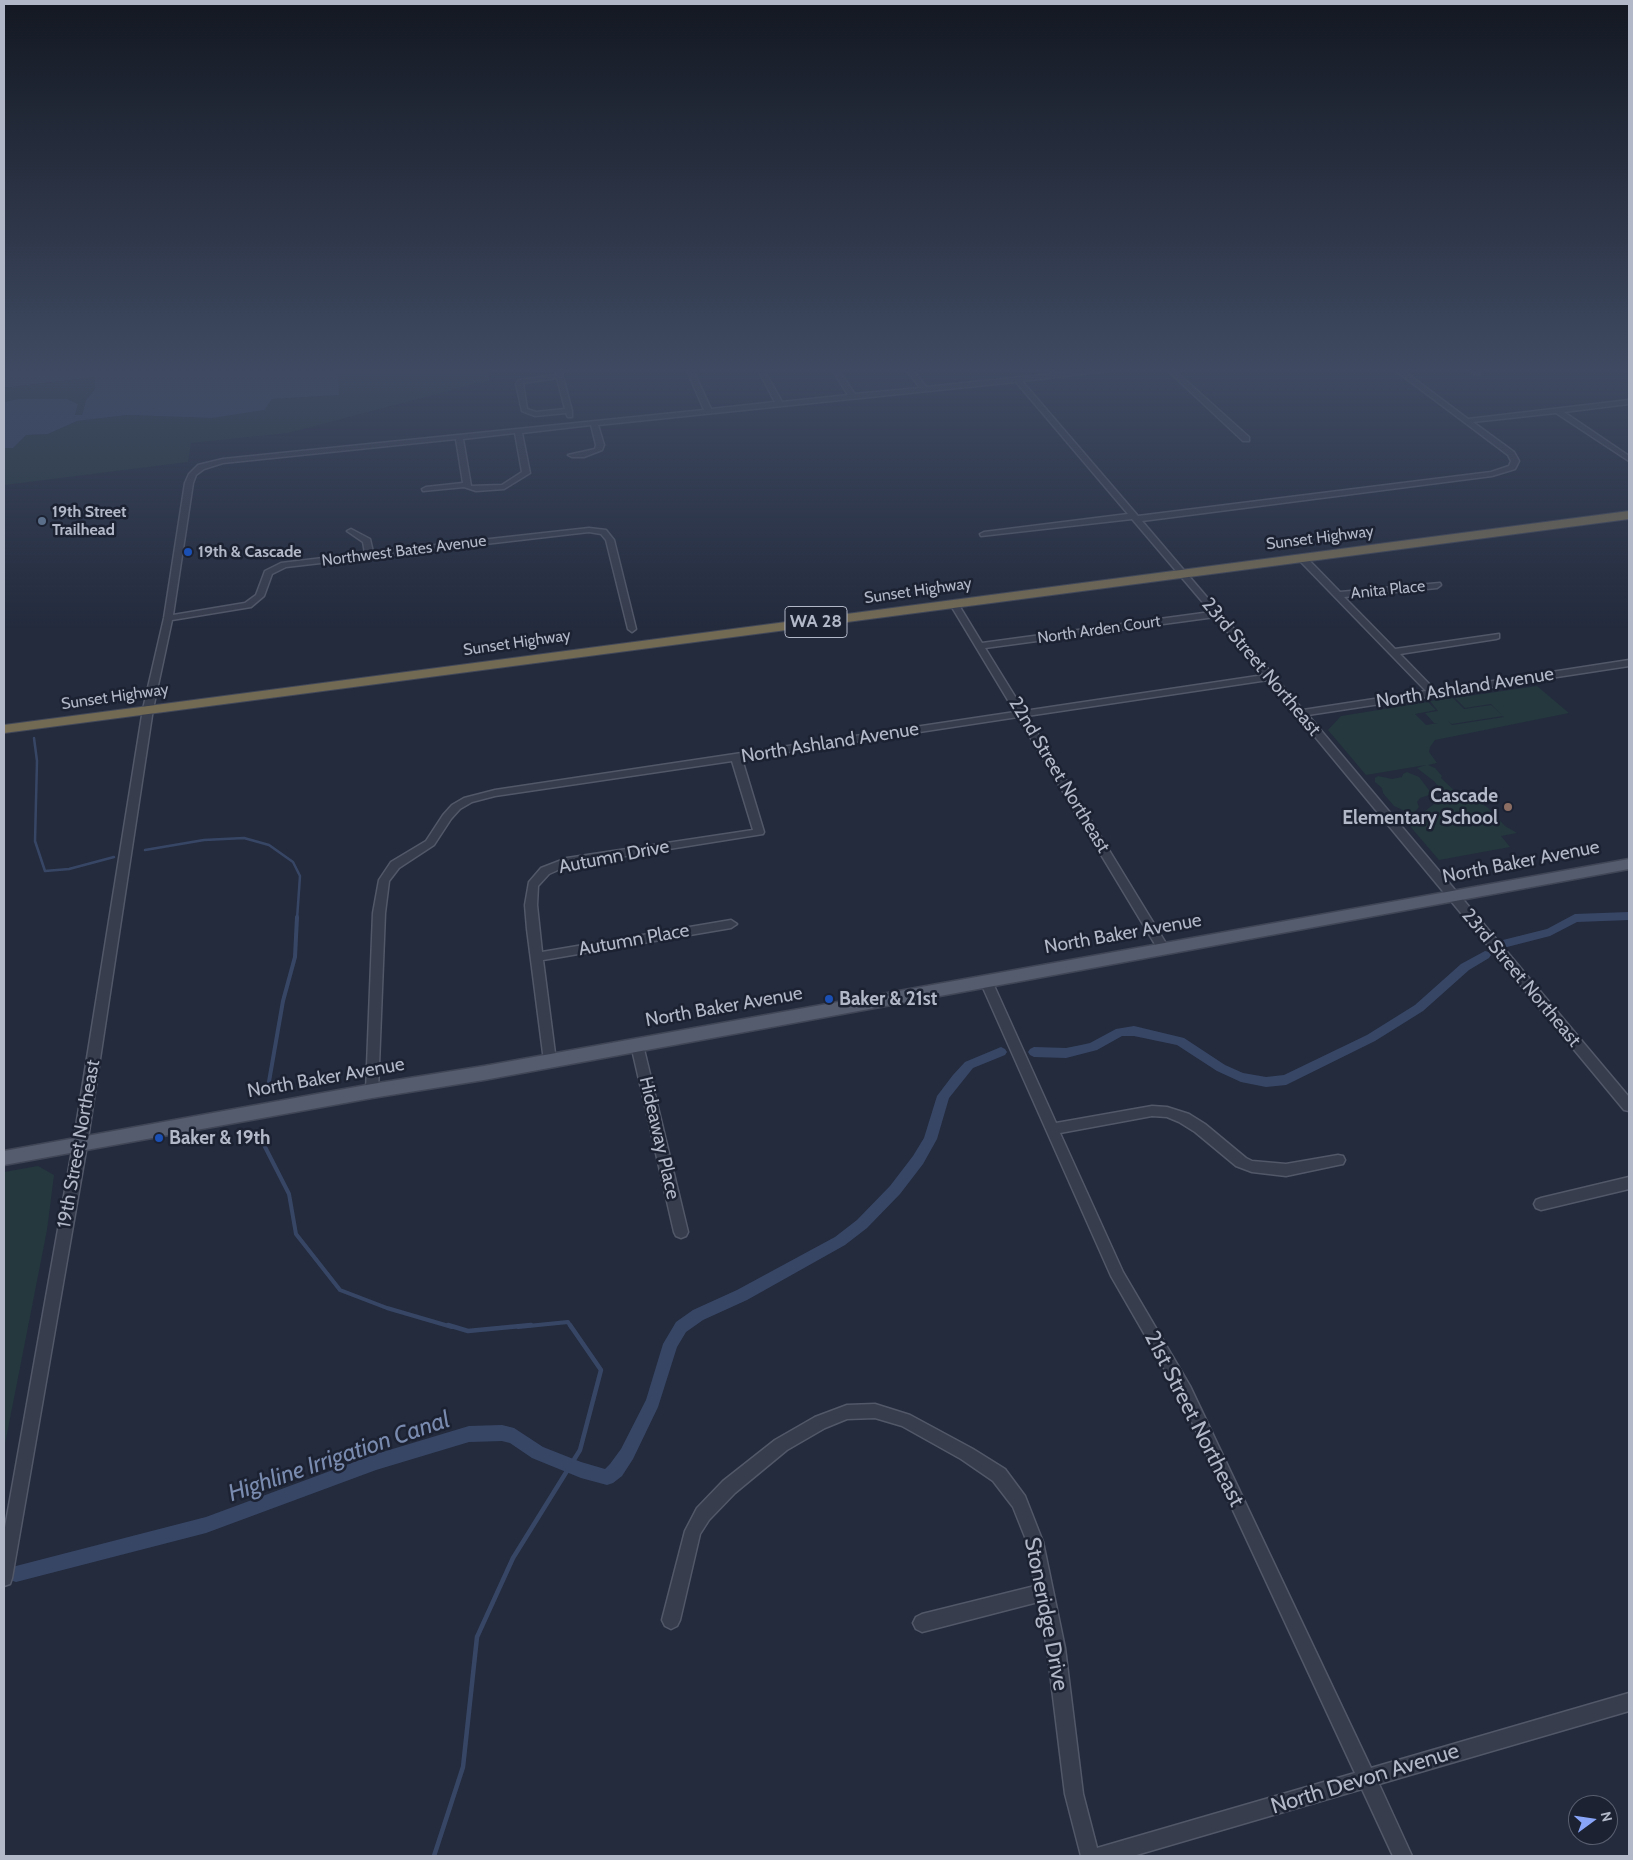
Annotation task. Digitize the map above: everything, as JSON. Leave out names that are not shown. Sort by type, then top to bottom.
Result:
[{"type":"highway","name":"Sunset Highway","points":[[4,729],[1629,515]]},
{"type":"main road","name":"North Baker Avenue","points":[[4,1158],[372,1090],[550,1061],[1629,864]]},
{"type":"street","name":"19th Street Northeast","points":[[4,1578],[80,1145],[148,709],[168,618],[189,483],[193,474],[201,467],[223,461],[285,455]]},
{"type":"street","points":[[462,455],[466,485]]},
{"type":"street","points":[[426,489],[466,485],[466,487],[476,489],[504,487],[526,474],[522,455]]},
{"type":"street","points":[[572,455],[585,455]]},
{"type":"street","name":"23rd Street Northeast","points":[[1082,455],[1301,713],[1629,1106]]},
{"type":"street","points":[[984,534],[1492,474],[1508,470],[1514,464],[1511,455]]},
{"type":"street","name":"Northwest Bates Avenue","points":[[168,618],[248,605],[260,596],[265,576],[279,566],[573,531],[599,530],[608,537],[632,629]]},
{"type":"street","points":[[350,532],[367,541],[369,555]]},
{"type":"street","points":[[1302,558],[1433,692]]},
{"type":"street","name":"Anita Place","points":[[1338,595],[1437,585]]},
{"type":"street","name":"22nd Street Northeast","points":[[954,604],[1163,948]]},
{"type":"street","name":"North Arden Court","points":[[981,646],[1216,614]]},
{"type":"street","points":[[1393,652],[1496,636]]},
{"type":"street","name":"North Ashland Avenue","points":[[1301,713],[1629,664]]},
{"type":"street","name":"North Ashland Avenue","points":[[372,1090],[381,891],[389,871],[395,865],[430,843],[456,807],[480,796],[1269,677]]},
{"type":"street","name":"Autumn Drive","points":[[550,1061],[531,906],[533,885],[545,871],[567,862],[759,832],[736,757]]},
{"type":"street","name":"Autumn Place","points":[[537,956],[731,924]]},
{"type":"street","name":"21st Street Northeast","points":[[986,981],[1118,1276],[1185,1391],[1403,1856]]},
{"type":"street","name":"Hideaway Place","points":[[638,1045],[681,1232]]},
{"type":"street","points":[[1053,1129],[1152,1111],[1167,1112],[1184,1118],[1200,1128],[1241,1162],[1252,1166],[1286,1170],[1338,1160]]},
{"type":"street","points":[[1541,1204],[1629,1183]]},
{"type":"street","name":"Stoneridge Drive","points":[[671,1620],[688,1547],[693,1531],[703,1514],[729,1486],[781,1445],[820,1422],[846,1412],[875,1411],[905,1420],[967,1454],[999,1475],[1019,1502],[1035,1542],[1056,1648],[1074,1794],[1090,1856]]},
{"type":"street","points":[[922,1623],[1045,1592]]},
{"type":"street","name":"North Devon Avenue","points":[[1101,1856],[1629,1702]]},
{"type":"shaded area","points":[[4,455],[189,455],[188,462],[4,485]]},
{"type":"shaded area","points":[[1537,686],[1569,713],[1435,740],[1429,752],[1437,763],[1428,765],[1435,768],[1442,776],[1441,778],[1459,795],[1455,801],[1471,798],[1487,807],[1505,826],[1517,833],[1501,836],[1510,847],[1439,860],[1403,818],[1420,815],[1434,804],[1453,801],[1440,798],[1441,790],[1435,782],[1417,768],[1426,765],[1366,775],[1328,730],[1341,716],[1428,702],[1436,710],[1415,714],[1426,725],[1438,723],[1434,723],[1425,713],[1438,711],[1430,701],[1453,698],[1464,709],[1491,705],[1503,716],[1491,704],[1465,708],[1455,698]],"holes":[[[1503,716],[1452,725],[1448,721],[1452,724]]]},
{"type":"shaded area","points":[[1407,772],[1419,777],[1432,794],[1420,798],[1417,802],[1419,807],[1414,813],[1409,813],[1394,806],[1383,793],[1382,788],[1375,782],[1375,778],[1378,776],[1392,779],[1402,777]]},
{"type":"shaded area","points":[[38,1166],[54,1175],[47,1230],[4,1449],[4,1172]]},
{"type":"waterway","points":[[34,738],[37,761],[35,841],[45,871],[69,869],[114,857]]},
{"type":"waterway","points":[[145,850],[204,840],[244,838],[269,845],[293,862],[300,876],[297,919]]},
{"type":"waterway","name":"Highline Irrigation Canal","points":[[1507,943],[1550,932],[1575,918],[1629,916]]},
{"type":"waterway","points":[[267,1093],[283,1001],[295,957],[297,917]]},
{"type":"waterway","name":"Highline Irrigation Canal","points":[[1034,1052],[1066,1053],[1081,1050],[1093,1047],[1120,1032],[1134,1031],[1180,1041],[1221,1068],[1241,1077],[1266,1082],[1286,1080],[1371,1038],[1419,1008],[1465,967],[1485,955]]},
{"type":"waterway","name":"Highline Irrigation Canal","points":[[16,1574],[206,1525],[376,1462],[469,1434],[502,1433],[514,1436],[538,1453],[581,1470],[607,1477],[616,1470],[627,1454],[653,1402],[670,1344],[681,1327],[698,1315],[742,1295],[840,1241],[862,1224],[895,1190],[918,1160],[930,1139],[943,1096],[957,1078],[969,1065],[1001,1052]]},
{"type":"waterway","points":[[260,1137],[289,1194],[296,1234],[340,1290],[387,1308],[452,1327]]},
{"type":"waterway","points":[[518,1327],[568,1322],[571,1327]]},
{"type":"waterway","points":[[448,1325],[468,1331],[531,1325]]},
{"type":"waterway","points":[[434,1856],[463,1767],[477,1637],[513,1558],[580,1450],[601,1370],[570,1325]]},
{"type":"place","name":"19th Street Trailhead","points":[[42,521]]},
{"type":"place","name":"19th & Cascade","points":[[188,552]]},
{"type":"place","name":"Cascade Elementary School","points":[[1508,807]]},
{"type":"place","name":"Baker & 21st","points":[[829,999]]},
{"type":"place","name":"Baker & 19th","points":[[159,1138]]}]
